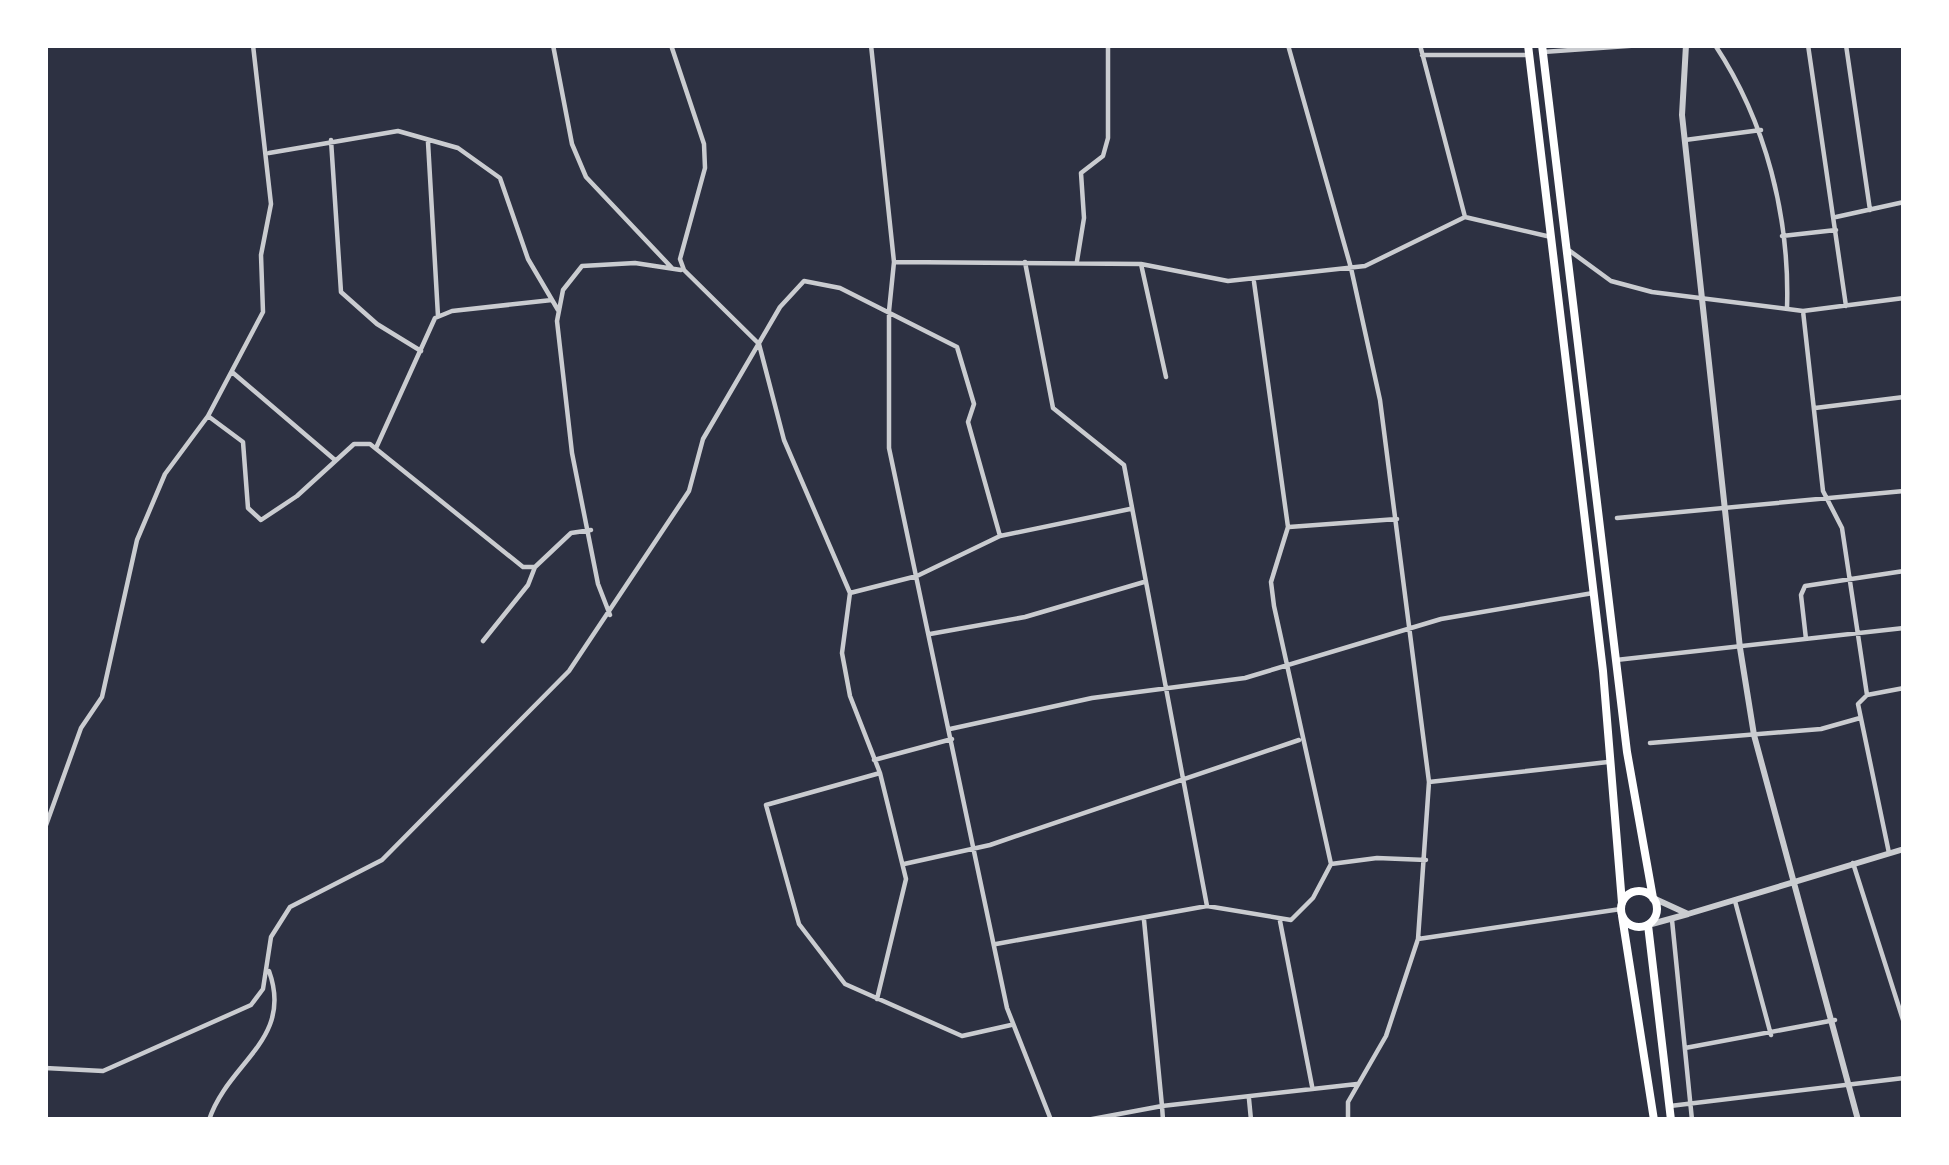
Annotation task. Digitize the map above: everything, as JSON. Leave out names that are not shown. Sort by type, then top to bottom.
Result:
[{"type":"highway","points":[[1543,49],[1616,661],[1656,915],[1648,925],[1671,1120]]},
{"type":"highway","points":[[1528,50],[1612,762],[1622,909],[1654,1120]]},
{"type":"highway","points":[[1622,909],[1633,892],[1653,898]]},
{"type":"highway","points":[[1622,909],[1634,926],[1648,925]]},
{"type":"street","points":[[45,828],[81,728],[102,697],[136,540],[165,474],[208,416],[262,312],[261,255],[271,204],[253,45]]},
{"type":"street","points":[[553,45],[572,144],[586,177],[672,268]]},
{"type":"street","points":[[670,45],[704,144],[705,168],[680,259],[684,270],[759,344],[784,440],[850,593],[842,653],[850,696],[880,773],[904,864],[903,895],[877,999]]},
{"type":"street","points":[[871,45],[894,262],[889,311],[889,448],[1012,1024],[1051,1120]]},
{"type":"street","points":[[1077,261],[1084,218],[1081,172],[1103,156],[1110,124],[1108,45]]},
{"type":"street","points":[[1288,45],[1351,268],[1380,400],[1429,782],[1418,939],[1386,1036],[1348,1102],[1348,1120]]},
{"type":"street","points":[[1420,45],[1465,217]]},
{"type":"street","points":[[1543,49],[1642,45]]},
{"type":"street","points":[[1686,45],[1685,140],[1706,299],[1722,510],[1740,648],[1754,735],[1835,1020],[1858,1120]]},
{"type":"street","points":[[1715,45],[1761,130],[1772,165],[1787,309]]},
{"type":"street","points":[[1808,45],[1846,306]]},
{"type":"street","points":[[1846,45],[1870,210]]},
{"type":"street","points":[[1422,55],[1528,50]]},
{"type":"street","points":[[1685,140],[1761,130]]},
{"type":"street","points":[[268,153],[398,131],[458,148],[500,178],[528,259],[558,310]]},
{"type":"street","points":[[331,140],[341,292],[377,324],[421,351]]},
{"type":"street","points":[[376,448],[439,316],[428,140]]},
{"type":"street","points":[[1836,217],[1904,202]]},
{"type":"street","points":[[894,262],[1141,264],[1228,281],[1351,268],[1465,217],[1550,237]]},
{"type":"street","points":[[1782,236],[1837,230]]},
{"type":"street","points":[[1567,249],[1611,280],[1706,299],[1803,311],[1904,298]]},
{"type":"street","points":[[1024,262],[1046,393],[1063,420],[1118,456],[1207,906]]},
{"type":"street","points":[[610,615],[598,584],[572,452],[558,310],[562,290],[582,266],[634,263],[684,270]]},
{"type":"street","points":[[1141,264],[1166,377]]},
{"type":"street","points":[[995,944],[1207,906],[1280,920],[1300,915],[1331,864],[1271,582],[1288,526],[1254,280]]},
{"type":"street","points":[[45,1068],[103,1071],[231,1017],[263,989],[272,937],[290,907],[382,860],[569,671],[689,490],[703,439],[780,307],[804,281],[840,288],[957,347],[974,404],[968,422],[1000,536]]},
{"type":"street","points":[[439,316],[552,300]]},
{"type":"street","points":[[1803,311],[1823,491],[1842,528],[1867,694]]},
{"type":"street","points":[[232,372],[335,460]]},
{"type":"street","points":[[1815,408],[1904,397]]},
{"type":"street","points":[[208,416],[243,442],[248,508],[261,520],[297,496],[354,444],[376,448],[515,564],[535,567]]},
{"type":"street","points":[[1617,518],[1904,491]]},
{"type":"street","points":[[850,593],[917,576],[1000,536],[1132,509]]},
{"type":"street","points":[[1288,526],[1397,519]]},
{"type":"street","points":[[483,641],[528,585],[535,567],[571,533],[591,530]]},
{"type":"street","points":[[1806,639],[1802,590],[1904,571]]},
{"type":"street","points":[[930,634],[1025,617],[1144,582]]},
{"type":"street","points":[[950,729],[1164,688],[1205,686],[1288,667],[1412,628],[1593,593]]},
{"type":"street","points":[[1616,661],[1904,628]]},
{"type":"street","points":[[1889,853],[1859,699],[1904,688]]},
{"type":"street","points":[[1650,743],[1821,729],[1860,718]]},
{"type":"street","points":[[874,760],[952,739]]},
{"type":"street","points":[[904,864],[976,847],[1301,739]]},
{"type":"street","points":[[1429,782],[1612,762]]},
{"type":"street","points":[[880,773],[766,806],[799,924],[844,984],[962,1036],[980,1036],[1012,1024]]},
{"type":"street","points":[[1648,925],[1904,849]]},
{"type":"street","points":[[1331,864],[1377,858],[1426,860]]},
{"type":"street","points":[[1853,863],[1904,1023]]},
{"type":"street","points":[[1653,898],[1688,914]]},
{"type":"street","points":[[1735,902],[1771,1036]]},
{"type":"street","points":[[1418,939],[1622,909]]},
{"type":"street","points":[[1144,920],[1163,1120]]},
{"type":"street","points":[[1280,920],[1312,1087]]},
{"type":"street","points":[[1672,920],[1692,1120]]},
{"type":"street","points":[[209,1120],[271,1029],[277,992],[267,965]]},
{"type":"street","points":[[1685,1048],[1771,1036],[1835,1020]]},
{"type":"street","points":[[1670,1106],[1904,1078]]},
{"type":"street","points":[[1087,1120],[1162,1106],[1358,1083]]},
{"type":"street","points":[[1249,1099],[1251,1120]]}]
